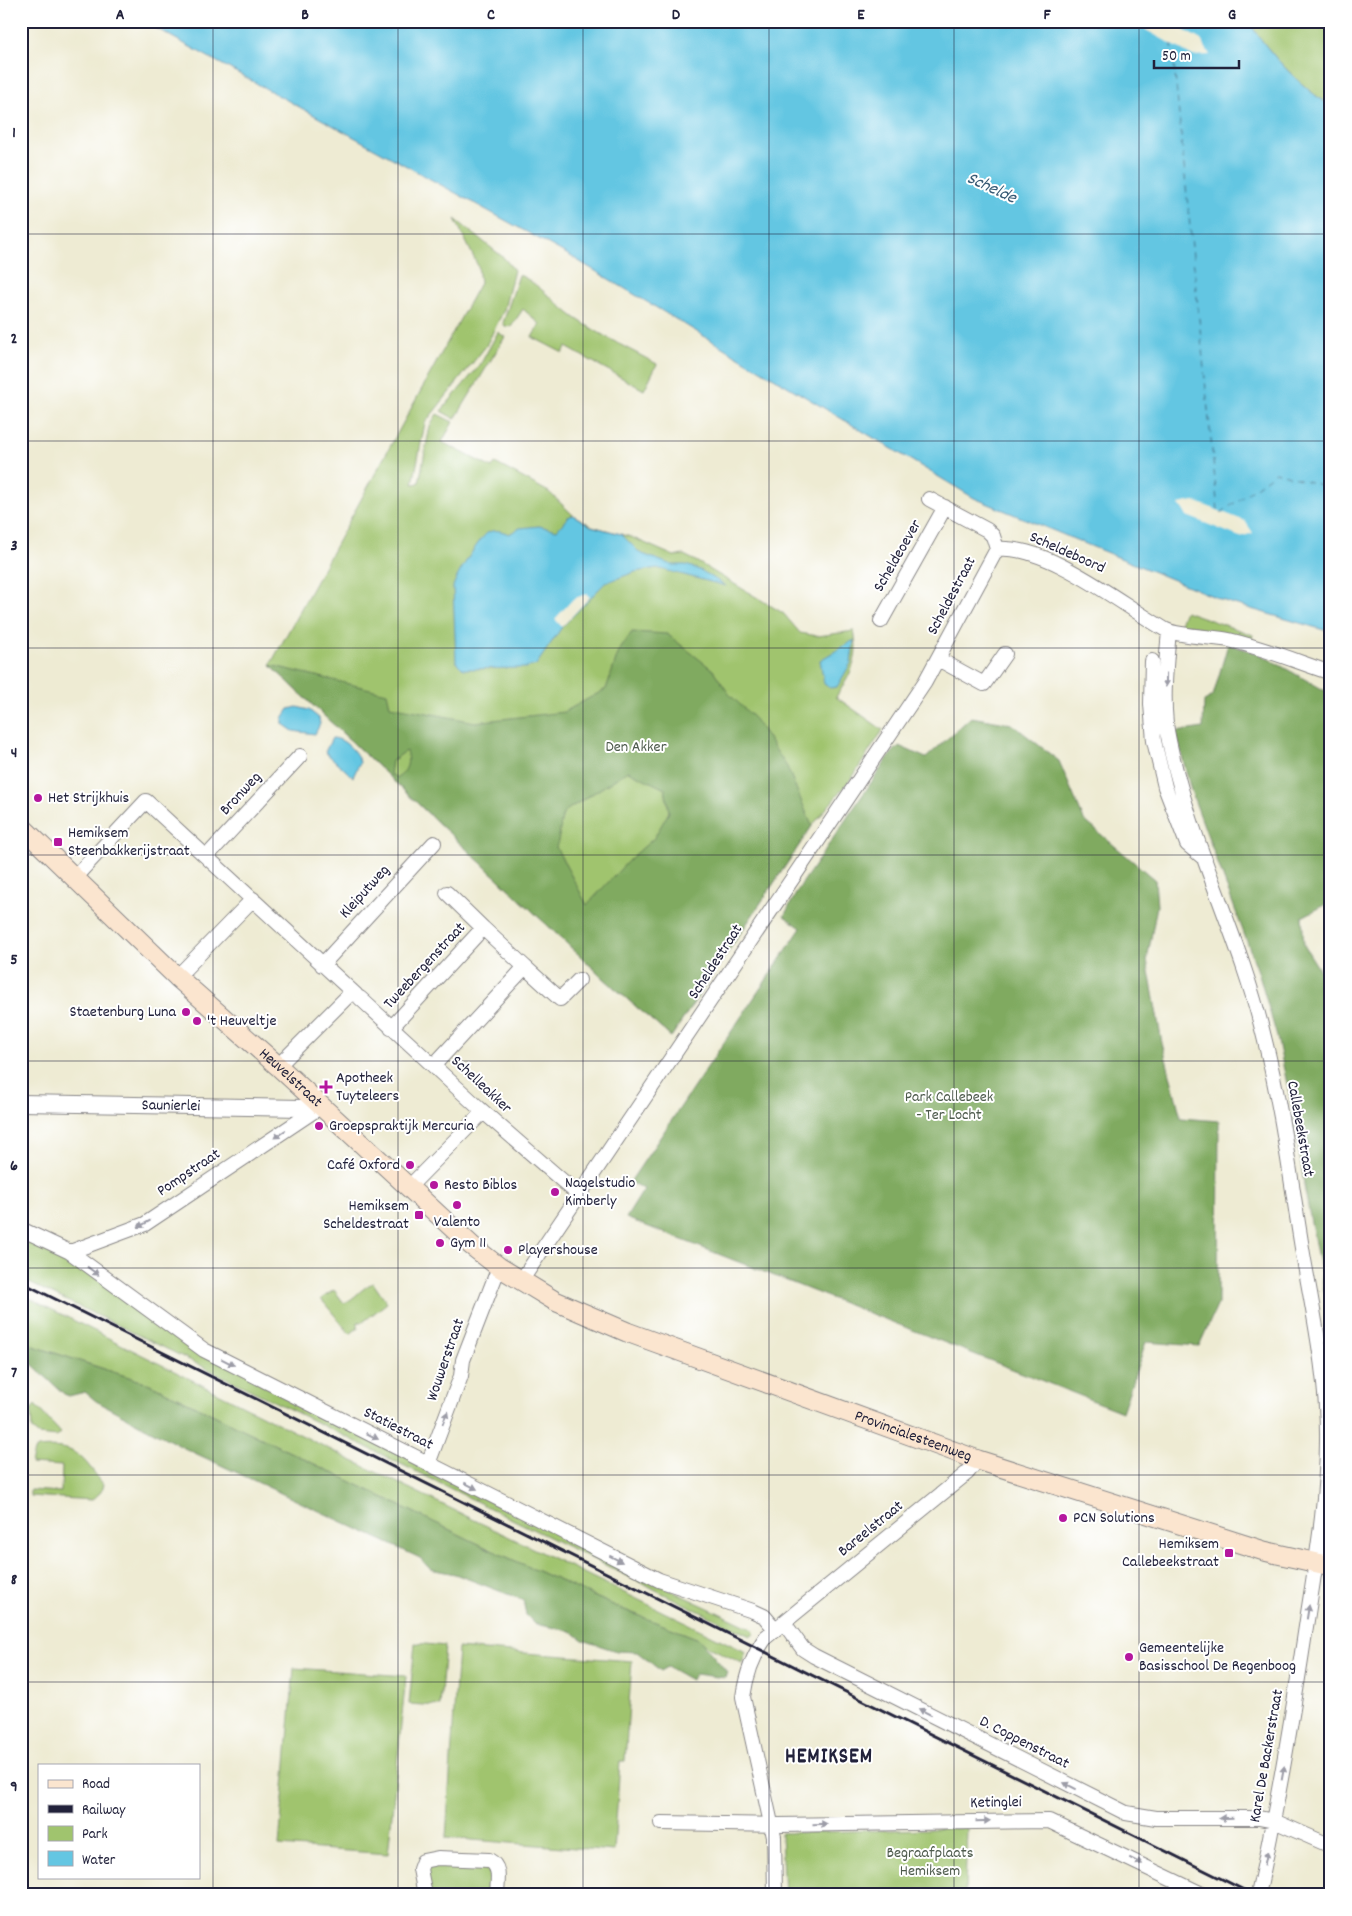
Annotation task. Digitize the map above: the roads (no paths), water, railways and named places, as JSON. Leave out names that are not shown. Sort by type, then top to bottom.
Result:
[{"type":"main road","name":"Heuvelstraat","points":[[21,826],[177,977],[278,1066],[408,1188],[472,1246],[521,1281]]},
{"type":"main road","name":"Provincialesteenweg","points":[[521,1281],[555,1301],[602,1322],[978,1460],[1264,1551],[1323,1564]]},
{"type":"street","points":[[929,499],[987,530],[993,536],[997,549]]},
{"type":"street","name":"Scheldeoever","points":[[881,621],[945,508]]},
{"type":"street","name":"Scheldeboord","points":[[997,549],[1007,548],[1031,553],[1090,581],[1169,631]]},
{"type":"street","name":"Scheldestraat","points":[[521,1281],[925,682],[997,549]]},
{"type":"street","points":[[1169,631],[1231,640],[1331,673]]},
{"type":"street","name":"Callebeekstraat","points":[[1169,631],[1165,685],[1168,738],[1189,817],[1206,859],[1253,995],[1264,1037],[1306,1272],[1319,1356],[1328,1438],[1323,1564]]},
{"type":"street","name":"Scheldestraat","points":[[938,660],[984,684],[1006,654]]},
{"type":"street","points":[[1152,662],[1151,704],[1154,741],[1165,787],[1187,844],[1206,859]]},
{"type":"street","name":"Bronweg","points":[[207,856],[300,756]]},
{"type":"street","name":"Schelleakker","points":[[75,877],[146,801],[483,1112],[580,1196]]},
{"type":"street","name":"Kleiputweg","points":[[322,965],[434,843]]},
{"type":"street","name":"Tweebergenstraat","points":[[447,894],[560,1000],[579,980]]},
{"type":"street","points":[[177,977],[253,899]]},
{"type":"street","name":"Tweebergenstraat","points":[[392,1028],[484,928]]},
{"type":"street","points":[[434,1065],[525,966]]},
{"type":"street","points":[[278,1066],[355,995]]},
{"type":"street","name":"Saunierlei","points":[[21,1103],[320,1107]]},
{"type":"street","name":"Pompstraat","points":[[70,1252],[145,1224],[320,1107]]},
{"type":"street","points":[[408,1188],[483,1112]]},
{"type":"street","name":"Statiestraat","points":[[21,1229],[70,1252],[204,1350],[659,1580],[753,1611],[779,1626]]},
{"type":"street","name":"Wouwerstraat","points":[[428,1464],[461,1376],[463,1360],[499,1267]]},
{"type":"street","name":"Bareelstraat","points":[[775,1895],[772,1825],[743,1697],[745,1682],[758,1648],[779,1626],[967,1474],[978,1460]]},
{"type":"street","name":"Karel De Backerstraat","points":[[1258,1895],[1323,1564]]},
{"type":"street","name":"D. Coppenstraat","points":[[779,1626],[803,1650],[814,1656],[1118,1810],[1156,1818],[1247,1818],[1274,1821],[1331,1846]]},
{"type":"street","name":"Ketinglei","points":[[661,1822],[772,1825],[1049,1821],[1204,1895]]},
{"type":"street","points":[[425,1895],[420,1869],[423,1861],[438,1858],[489,1860],[494,1863],[498,1869],[497,1895]]},
{"type":"water","name":"Schelde","points":[[143,21],[1248,21],[1285,68],[1331,107],[1331,632],[1227,602],[974,498],[572,257]]},
{"type":"water","points":[[573,515],[591,526],[621,534],[640,553],[672,565],[686,565],[702,571],[726,586],[657,568],[635,572],[605,583],[562,627],[536,665],[525,668],[463,669],[456,662],[453,587],[462,568],[478,544],[486,534],[492,531],[509,534],[520,528],[539,526],[557,530],[568,517]]},
{"type":"water","points":[[854,640],[851,663],[837,687],[830,688],[824,684],[820,660]]},
{"type":"water","points":[[297,707],[309,710],[319,718],[320,724],[315,734],[293,731],[283,724],[283,718],[289,709]]},
{"type":"water","points":[[332,738],[345,743],[358,758],[360,762],[353,777],[325,752]]},
{"type":"railway","points":[[21,1282],[1254,1895]]},
{"type":"place","name":"Het Strijkhuis","points":[[38,798]]},
{"type":"place","name":"Hemiksem Steenbakkerijstraat","points":[[58,842]]},
{"type":"place","name":"Staetenburg Luna","points":[[186,1012]]},
{"type":"place","name":"'t Heuveltje","points":[[197,1021]]},
{"type":"place","name":"Apotheek Tuyteleers","points":[[326,1087]]},
{"type":"place","name":"Groepspraktijk Mercuria","points":[[319,1126]]},
{"type":"place","name":"Café Oxford","points":[[410,1165]]},
{"type":"place","name":"Resto Biblos","points":[[434,1185]]},
{"type":"place","name":"Nagelstudio Kimberly","points":[[555,1192]]},
{"type":"place","name":"Valento","points":[[457,1205]]},
{"type":"place","name":"Hemiksem Scheldestraat","points":[[419,1215]]},
{"type":"place","name":"Gym 11","points":[[440,1243]]},
{"type":"place","name":"Playershouse","points":[[508,1250]]},
{"type":"place","name":"PCN Solutions","points":[[1063,1518]]},
{"type":"place","name":"Hemiksem Callebeekstraat","points":[[1229,1553]]},
{"type":"place","name":"Gemeentelijke Basisschool De Regenboog","points":[[1129,1657]]},
{"type":"district","name":"HEMIKSEM","points":[[829,1758]]},
{"type":"park label","name":"Den Akker","points":[[636,747]]},
{"type":"park label","name":"Park Callebeek - Ter Locht","points":[[949,1106]]},
{"type":"park label","name":"Begraafplaats Hemiksem","points":[[930,1862]]}]
